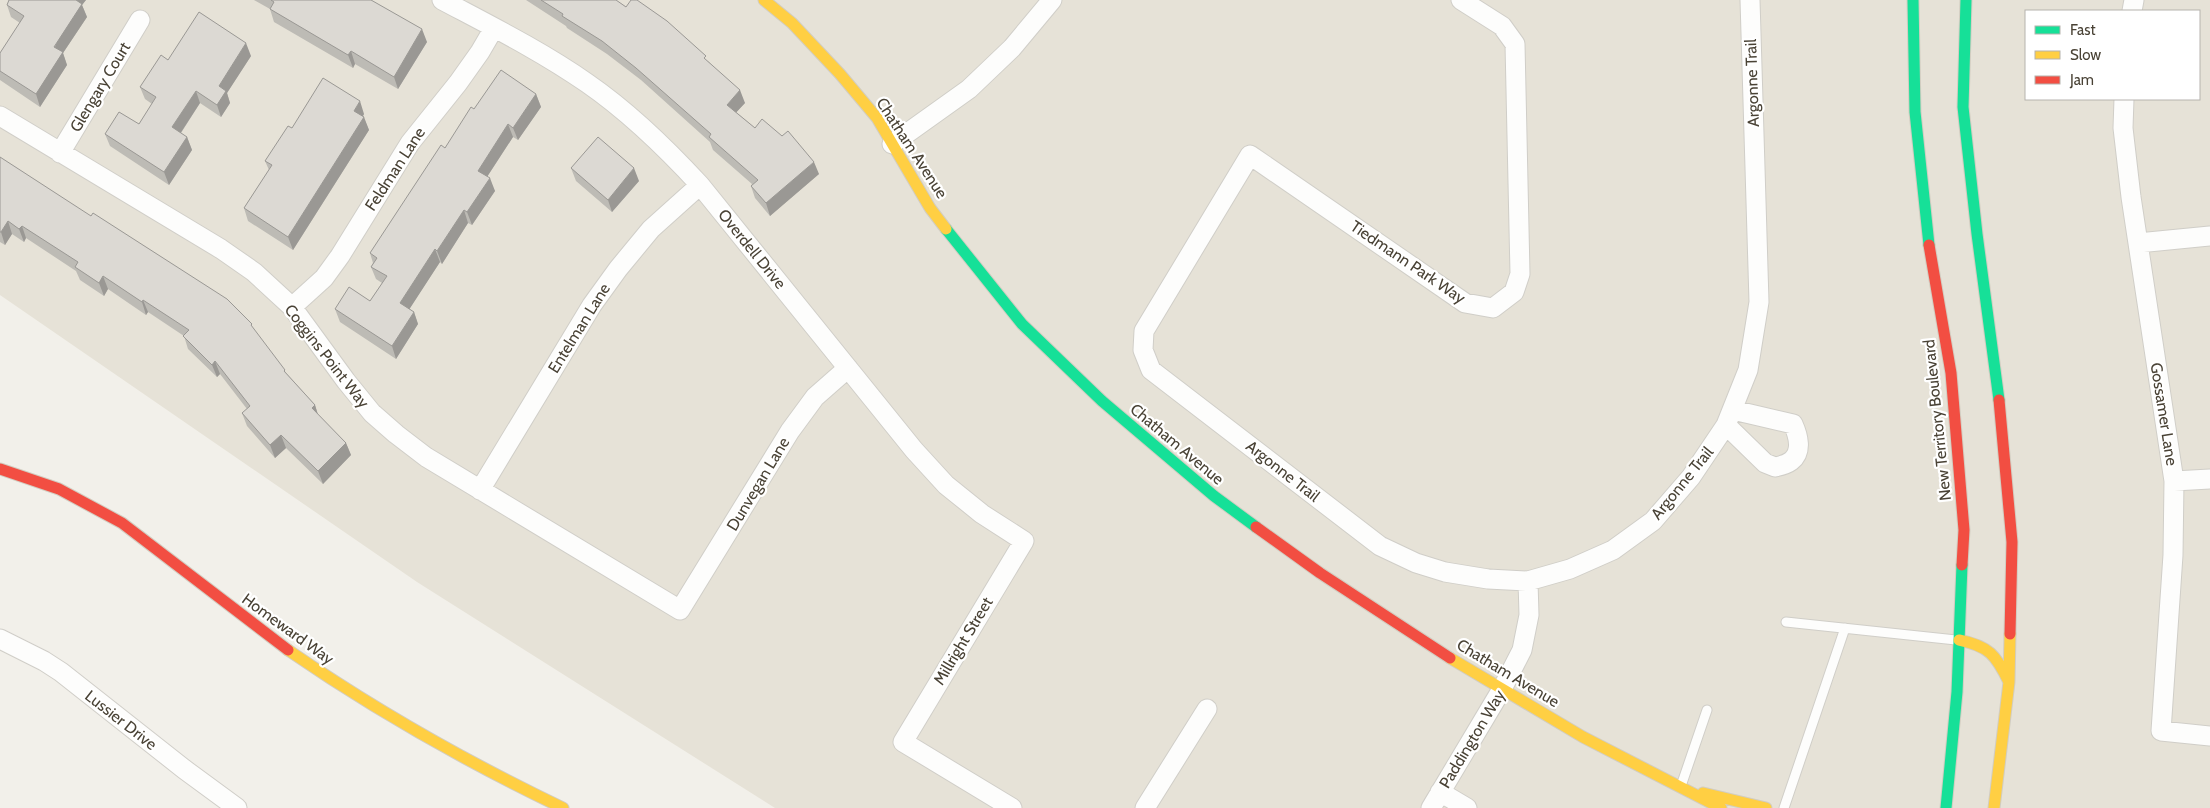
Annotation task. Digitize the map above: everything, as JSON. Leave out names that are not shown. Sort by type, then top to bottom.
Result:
[{"type":"street","name":"Overdell Drive","points":[[442,0],[530,48],[587,83],[670,152],[700,185],[914,450],[946,485],[982,514],[1024,541]]},
{"type":"street","name":"Chatham Avenue","points":[[764,0],[792,23],[840,74],[877,118],[930,208],[969,260],[1022,324],[1102,401],[1214,496],[1320,574],[1502,690],[1583,737],[1721,808]]},
{"type":"street","points":[[892,144],[969,89],[1012,48],[1052,0]]},
{"type":"street","name":"Tiedmann Park Way","points":[[1143,350],[1144,331],[1250,155],[1465,303],[1493,308],[1514,292],[1520,274],[1515,44],[1502,26],[1461,0]]},
{"type":"street","name":"Argonne Trail","points":[[1143,350],[1151,370],[1380,546],[1416,563],[1445,572],[1528,581],[1570,569],[1613,550],[1653,521],[1691,477],[1730,418],[1748,370],[1759,302],[1750,0]]},
{"type":"street","name":"New Territory Boulevard","points":[[1913,0],[1915,112],[1926,230],[1952,373],[1964,530],[1957,692],[1946,808]]},
{"type":"street","points":[[1966,0],[1963,107],[1977,234],[2001,412],[2012,542],[2010,682],[1994,808]]},
{"type":"street","name":"Glengary Court","points":[[60,153],[140,20]]},
{"type":"street","name":"Feldman Lane","points":[[292,307],[324,278],[340,256],[410,143],[458,83],[494,28]]},
{"type":"street","name":"Gossamer Lane","points":[[2124,100],[2123,128],[2138,243],[2174,481],[2173,555],[2161,731],[2210,736]]},
{"type":"street","name":"Coggins Point Way","points":[[0,116],[221,249],[254,272],[292,307],[372,413],[426,457],[680,610]]},
{"type":"street","name":"Entelman Lane","points":[[480,490],[592,305],[618,269],[651,230],[700,185]]},
{"type":"street","points":[[2138,243],[2210,236]]},
{"type":"street","name":"Dunvegan Lane","points":[[680,610],[790,431],[815,397],[848,368]]},
{"type":"street","name":"Homeward Way","points":[[0,469],[55,487],[114,518],[135,532],[280,645],[342,688],[474,765],[531,801],[563,808]]},
{"type":"street","points":[[2174,481],[2210,480]]},
{"type":"street","name":"Millright Street","points":[[1012,808],[903,742],[1024,541]]},
{"type":"street","name":"Paddington Way","points":[[1435,800],[1502,690],[1522,650],[1529,614],[1528,581]]},
{"type":"street","name":"Lussier Drive","points":[[0,639],[44,661],[61,672],[184,769],[237,808]]},
{"type":"street","points":[[1959,640],[1980,644],[1988,650],[1998,659],[2010,682]]},
{"type":"street","points":[[1145,808],[1207,709]]},
{"type":"street","name":"Chatham Avenue","points":[[1681,787],[1766,808]]},
{"type":"street","points":[[1435,800],[1467,808]]},
{"type":"lane","points":[[1786,622],[1959,640]]},
{"type":"lane","points":[[1784,808],[1845,628]]},
{"type":"lane","points":[[1681,787],[1707,710]]},
{"type":"shaded area","points":[[0,0],[2210,0],[2210,808],[775,808],[417,582],[0,295]]},
{"type":"building","points":[[9,0],[76,0],[82,4],[54,47],[63,52],[36,94],[0,71],[0,53],[24,16],[7,5]]},
{"type":"building","points":[[271,0],[371,0],[422,29],[394,77],[351,51],[348,55],[270,9],[274,2]]},
{"type":"building","points":[[541,0],[616,0],[626,7],[631,0],[637,0],[667,21],[740,90],[727,105],[755,128],[762,119],[782,136],[788,131],[814,162],[766,203],[751,186],[758,180],[709,137],[711,134],[636,68],[602,41],[562,16],[563,14]]},
{"type":"building","points":[[199,12],[246,43],[219,86],[226,91],[217,105],[196,91],[172,127],[187,137],[164,172],[105,134],[119,112],[139,124],[156,97],[140,87],[161,55],[168,60]]},
{"type":"building","points":[[501,70],[536,94],[513,128],[508,124],[478,171],[490,178],[467,212],[464,210],[437,251],[435,249],[400,303],[414,312],[392,346],[335,309],[349,287],[370,301],[387,276],[371,267],[377,258],[370,253],[441,145],[445,148],[471,107],[474,109]]},
{"type":"building","points":[[323,78],[360,101],[354,111],[364,117],[288,237],[244,208],[272,165],[265,161],[288,126],[292,128]]},
{"type":"building","points":[[598,137],[634,168],[608,200],[571,168]]},
{"type":"building","points":[[0,157],[91,216],[93,213],[227,299],[252,324],[284,371],[315,405],[312,408],[346,443],[318,471],[281,435],[270,445],[242,413],[250,406],[215,361],[212,365],[183,336],[189,330],[103,276],[99,283],[75,267],[78,262],[22,226],[19,229],[8,221],[0,232]]},
{"type":"traffic: fast","points":[[1913,0],[1915,112],[1929,245]]},
{"type":"traffic: fast","points":[[1966,0],[1963,107],[1977,234],[1999,400]]},
{"type":"traffic: fast","points":[[946,229],[1022,324],[1102,401],[1214,496],[1256,527]]},
{"type":"traffic: fast","points":[[1946,808],[1957,692],[1962,565]]},
{"type":"traffic: slow","points":[[764,0],[792,23],[840,74],[877,118],[930,208],[946,229]]},
{"type":"traffic: slow","points":[[1994,808],[2009,682],[2010,634]]},
{"type":"traffic: slow","points":[[1959,640],[1978,645],[1990,653],[2000,665],[2009,682]]},
{"type":"traffic: slow","points":[[288,650],[354,694],[422,734],[563,808]]},
{"type":"traffic: slow","points":[[1450,658],[1583,737],[1721,808]]},
{"type":"traffic: slow","points":[[1703,793],[1766,808]]},
{"type":"traffic: jam","points":[[1929,245],[1951,373],[1964,530],[1962,565]]},
{"type":"traffic: jam","points":[[1999,400],[2012,542],[2010,634]]},
{"type":"traffic: jam","points":[[0,469],[59,489],[122,523],[288,650]]},
{"type":"traffic: jam","points":[[1256,527],[1320,573],[1450,658]]}]
